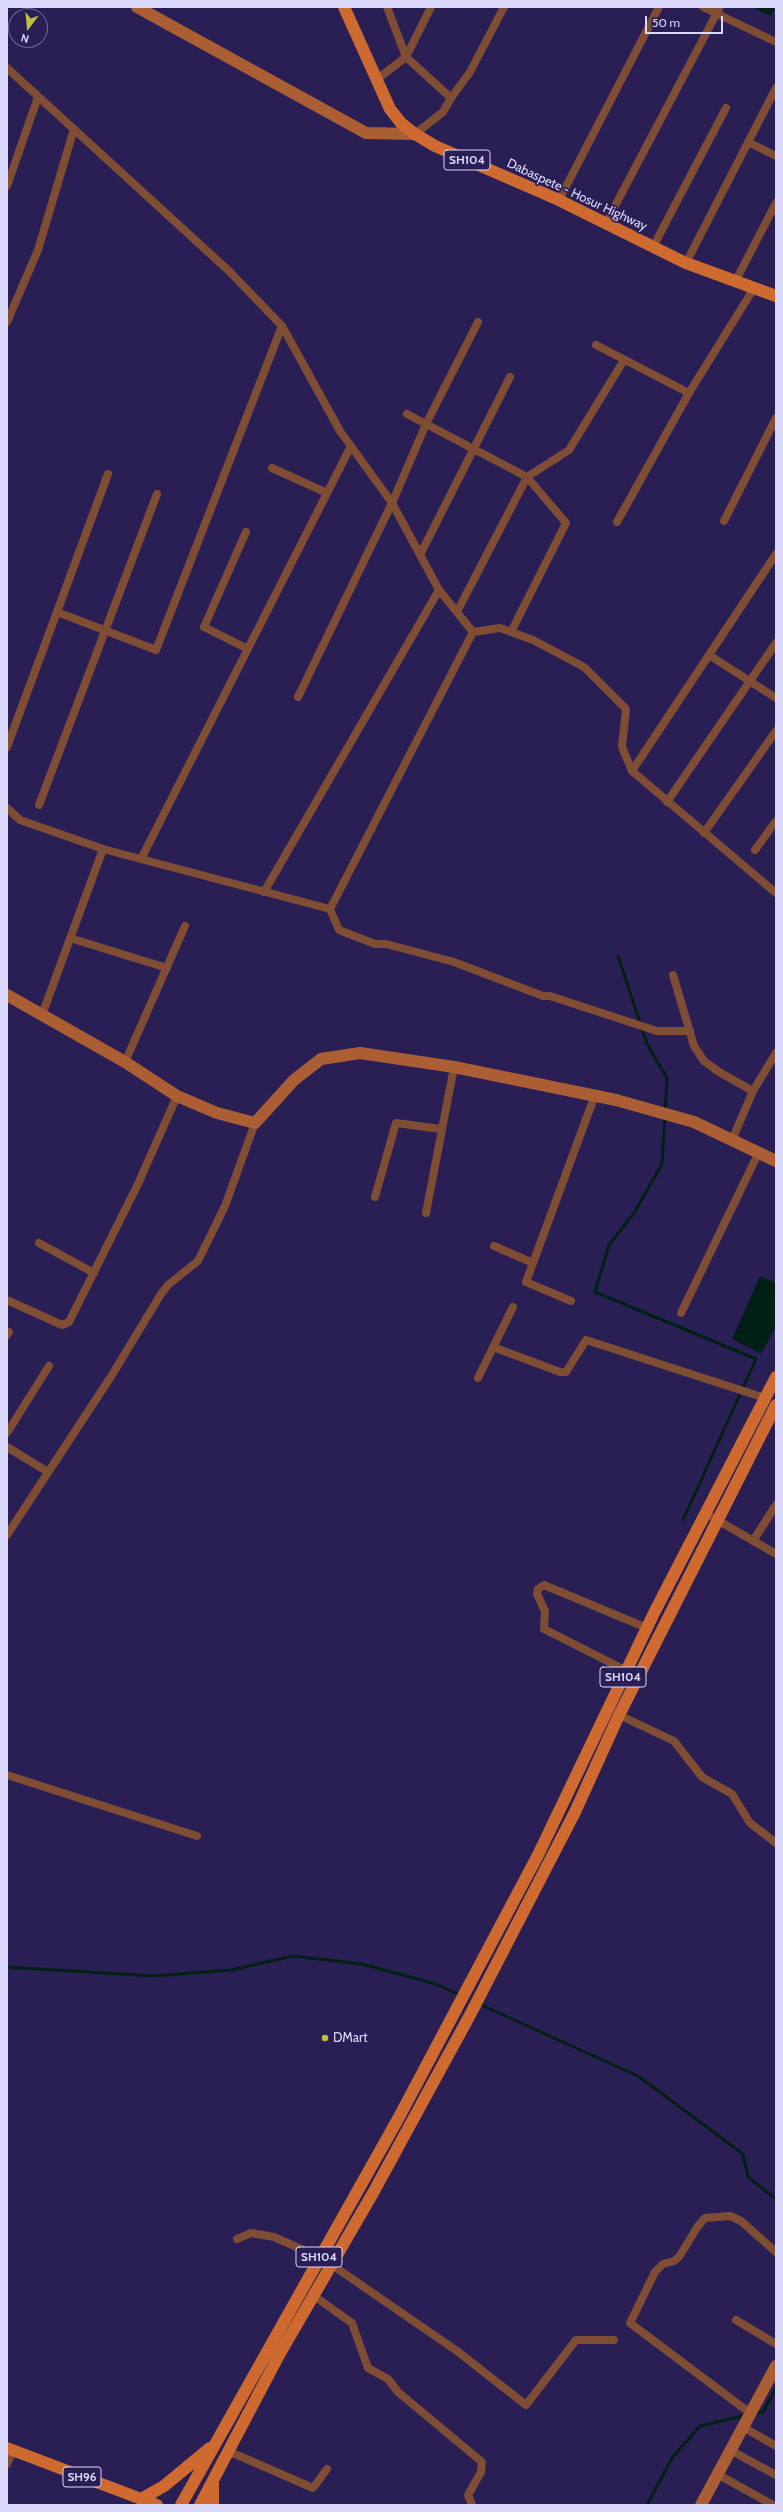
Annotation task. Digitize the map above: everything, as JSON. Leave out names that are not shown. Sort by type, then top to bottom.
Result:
[{"type":"main road","name":"Dabaspete - Hosur Highway","points":[[344,7],[390,109],[401,123],[414,134],[435,146],[559,200],[686,263],[776,296]]},
{"type":"main road","name":"SH104","points":[[181,2505],[212,2447],[398,2119],[562,1806],[647,1628],[776,1377]]},
{"type":"main road","name":"SH104","points":[[200,2505],[470,2015],[574,1812],[619,1714],[719,1522],[776,1405]]},
{"type":"main road","points":[[142,2502],[212,2447]]},
{"type":"main road","name":"SH96","points":[[10,2449],[142,2502],[157,2505]]},
{"type":"main road","points":[[213,2480],[213,2505]]},
{"type":"street","points":[[137,7],[366,133],[414,134],[443,112],[451,98],[470,72],[504,7]]},
{"type":"street","points":[[387,7],[406,57],[451,98]]},
{"type":"street","points":[[376,80],[406,57],[431,7]]},
{"type":"street","points":[[559,200],[659,7]]},
{"type":"street","points":[[703,7],[718,10],[776,42]]},
{"type":"street","points":[[606,223],[718,10]]},
{"type":"street","points":[[7,68],[229,271],[282,326],[340,431],[392,502],[421,553],[439,590],[473,632]]},
{"type":"street","points":[[686,263],[776,88]]},
{"type":"street","points":[[7,186],[38,97]]},
{"type":"street","points":[[653,247],[726,108]]},
{"type":"street","points":[[7,322],[38,250],[74,129]]},
{"type":"street","points":[[748,142],[776,156]]},
{"type":"street","points":[[735,282],[776,202]]},
{"type":"street","points":[[618,522],[689,394],[754,288]]},
{"type":"street","points":[[298,696],[392,502],[426,424],[478,322]]},
{"type":"street","points":[[57,612],[156,650],[282,326]]},
{"type":"street","points":[[596,345],[689,394]]},
{"type":"street","points":[[457,612],[527,477],[569,450],[624,360]]},
{"type":"street","points":[[421,553],[510,377]]},
{"type":"street","points":[[407,414],[527,477],[566,523],[511,632]]},
{"type":"street","points":[[724,521],[776,418]]},
{"type":"street","points":[[141,859],[351,446]]},
{"type":"street","points":[[272,468],[327,493]]},
{"type":"street","points":[[7,747],[108,474]]},
{"type":"street","points":[[39,805],[157,494]]},
{"type":"street","points":[[246,532],[204,627],[248,649]]},
{"type":"street","points":[[632,771],[776,554]]},
{"type":"street","points":[[264,892],[439,590]]},
{"type":"street","points":[[473,632],[500,628],[533,640],[584,667],[626,709],[622,747],[632,771],[776,893]]},
{"type":"street","points":[[330,909],[473,632]]},
{"type":"street","points":[[667,802],[776,643]]},
{"type":"street","points":[[709,655],[776,698]]},
{"type":"street","points":[[704,833],[776,731]]},
{"type":"street","points":[[7,808],[20,820],[103,849],[330,909]]},
{"type":"street","points":[[755,850],[776,821]]},
{"type":"street","points":[[42,1015],[103,849]]},
{"type":"street","points":[[330,909],[339,930],[375,944],[386,944],[454,962],[543,996],[550,996],[657,1031],[690,1031]]},
{"type":"street","points":[[125,1062],[185,926]]},
{"type":"street","points":[[70,938],[167,968]]},
{"type":"street","points":[[673,975],[694,1046],[704,1060],[719,1072],[753,1091]]},
{"type":"street","points":[[7,995],[125,1062],[177,1096],[217,1113],[255,1123]]},
{"type":"street","points":[[732,1140],[753,1091],[776,1053]]},
{"type":"street","points":[[7,1535],[112,1375],[161,1294],[168,1285],[198,1261],[225,1206],[255,1123],[294,1080],[321,1059],[360,1054],[454,1067],[595,1095],[694,1122],[776,1161]]},
{"type":"street","points":[[426,1213],[454,1067]]},
{"type":"street","points":[[571,1301],[526,1282],[595,1095]]},
{"type":"street","points":[[9,1301],[66,1325],[94,1273],[138,1184],[177,1096]]},
{"type":"street","points":[[375,1197],[396,1123],[442,1129]]},
{"type":"street","points":[[681,1313],[759,1152]]},
{"type":"street","points":[[39,1243],[94,1273]]},
{"type":"street","points":[[494,1246],[534,1263]]},
{"type":"street","points":[[478,1378],[513,1307]]},
{"type":"street","points":[[493,1347],[560,1372],[566,1372],[586,1340],[765,1398]]},
{"type":"street","points":[[7,1433],[49,1366]]},
{"type":"street","points":[[7,1447],[48,1472]]},
{"type":"street","points":[[753,1541],[776,1505]]},
{"type":"street","points":[[705,1513],[776,1554]]},
{"type":"street","points":[[626,1671],[544,1629],[545,1611],[537,1594],[538,1589],[544,1585],[647,1628]]},
{"type":"street","points":[[619,1714],[674,1741],[702,1777],[732,1794],[750,1823],[776,1843]]},
{"type":"street","points":[[7,1775],[197,1836]]},
{"type":"street","points":[[776,2252],[741,2221],[730,2216],[705,2218],[679,2256],[674,2261],[663,2264],[655,2272],[630,2323],[747,2419],[776,2446]]},
{"type":"street","points":[[237,2239],[251,2233],[274,2236],[319,2257]]},
{"type":"street","points":[[332,2265],[457,2351],[526,2405],[576,2340],[614,2340]]},
{"type":"street","points":[[314,2296],[352,2323],[368,2368],[388,2379],[398,2392],[482,2462],[481,2472],[468,2495],[472,2505]]},
{"type":"street","points":[[736,2320],[776,2344]]},
{"type":"street","points":[[701,2505],[776,2366]]},
{"type":"street","points":[[7,2464],[10,2449]]},
{"type":"street","points":[[730,2450],[776,2475]]},
{"type":"street","points":[[228,2452],[313,2488],[327,2469]]},
{"type":"street","points":[[717,2474],[773,2505]]},
{"type":"shaded area","points":[[751,7],[775,7],[771,16]]},
{"type":"shaded area","points":[[760,1276],[776,1283],[776,1326],[761,1354],[732,1339]]},
{"type":"waterway","points":[[618,956],[647,1044],[667,1078],[665,1112]]},
{"type":"waterway","points":[[665,1117],[662,1164],[634,1213],[609,1245],[595,1292],[756,1359],[683,1520]]},
{"type":"waterway","points":[[7,1967],[153,1976],[231,1970],[293,1956],[362,1964],[436,1984],[460,1995]]},
{"type":"waterway","points":[[479,2004],[638,2076],[743,2154],[748,2177],[776,2199]]},
{"type":"waterway","points":[[754,2413],[763,2412],[776,2388]]},
{"type":"waterway","points":[[647,2505],[672,2458],[700,2426],[747,2415]]},
{"type":"place","name":"DMart","points":[[325,2038]]}]
